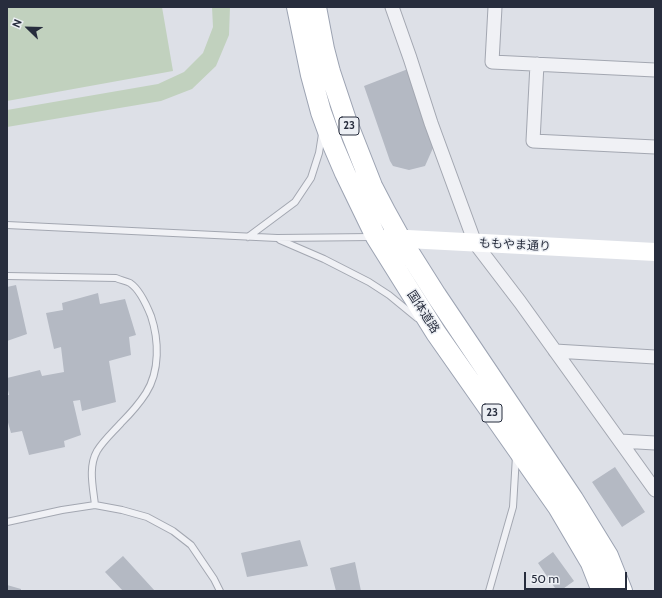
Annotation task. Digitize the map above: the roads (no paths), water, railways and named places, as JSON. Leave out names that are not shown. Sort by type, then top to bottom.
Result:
[{"type":"main road","name":"国体道路","points":[[297,7],[311,75],[321,112],[344,173],[376,237],[436,333],[516,446],[561,513],[591,563],[602,591]]},
{"type":"main road","name":"国体道路","points":[[316,7],[326,56],[346,120],[372,186],[385,211],[436,295],[573,499],[608,556],[622,591]]},
{"type":"street","points":[[392,7],[431,123],[475,243],[520,302],[655,490]]},
{"type":"street","points":[[494,7],[492,62],[655,70]]},
{"type":"street","points":[[537,64],[534,141],[655,147]]},
{"type":"street","name":"ももやま通り","points":[[376,237],[655,252]]},
{"type":"street","points":[[555,351],[655,357]]},
{"type":"street","points":[[620,441],[655,443]]},
{"type":"lane","points":[[248,237],[295,202],[311,178],[319,153],[322,134],[321,112]]},
{"type":"lane","points":[[7,225],[277,238],[376,237]]},
{"type":"lane","points":[[277,238],[324,259],[369,282],[389,295],[436,333]]},
{"type":"lane","points":[[7,276],[116,278],[130,283],[139,293],[147,306],[154,325],[156,345],[154,376],[140,403],[107,438],[97,452],[91,478],[95,505]]},
{"type":"lane","points":[[489,591],[513,507],[516,446]]},
{"type":"lane","points":[[7,522],[62,510],[95,505],[147,517],[173,532],[191,545],[214,579],[220,591]]}]
